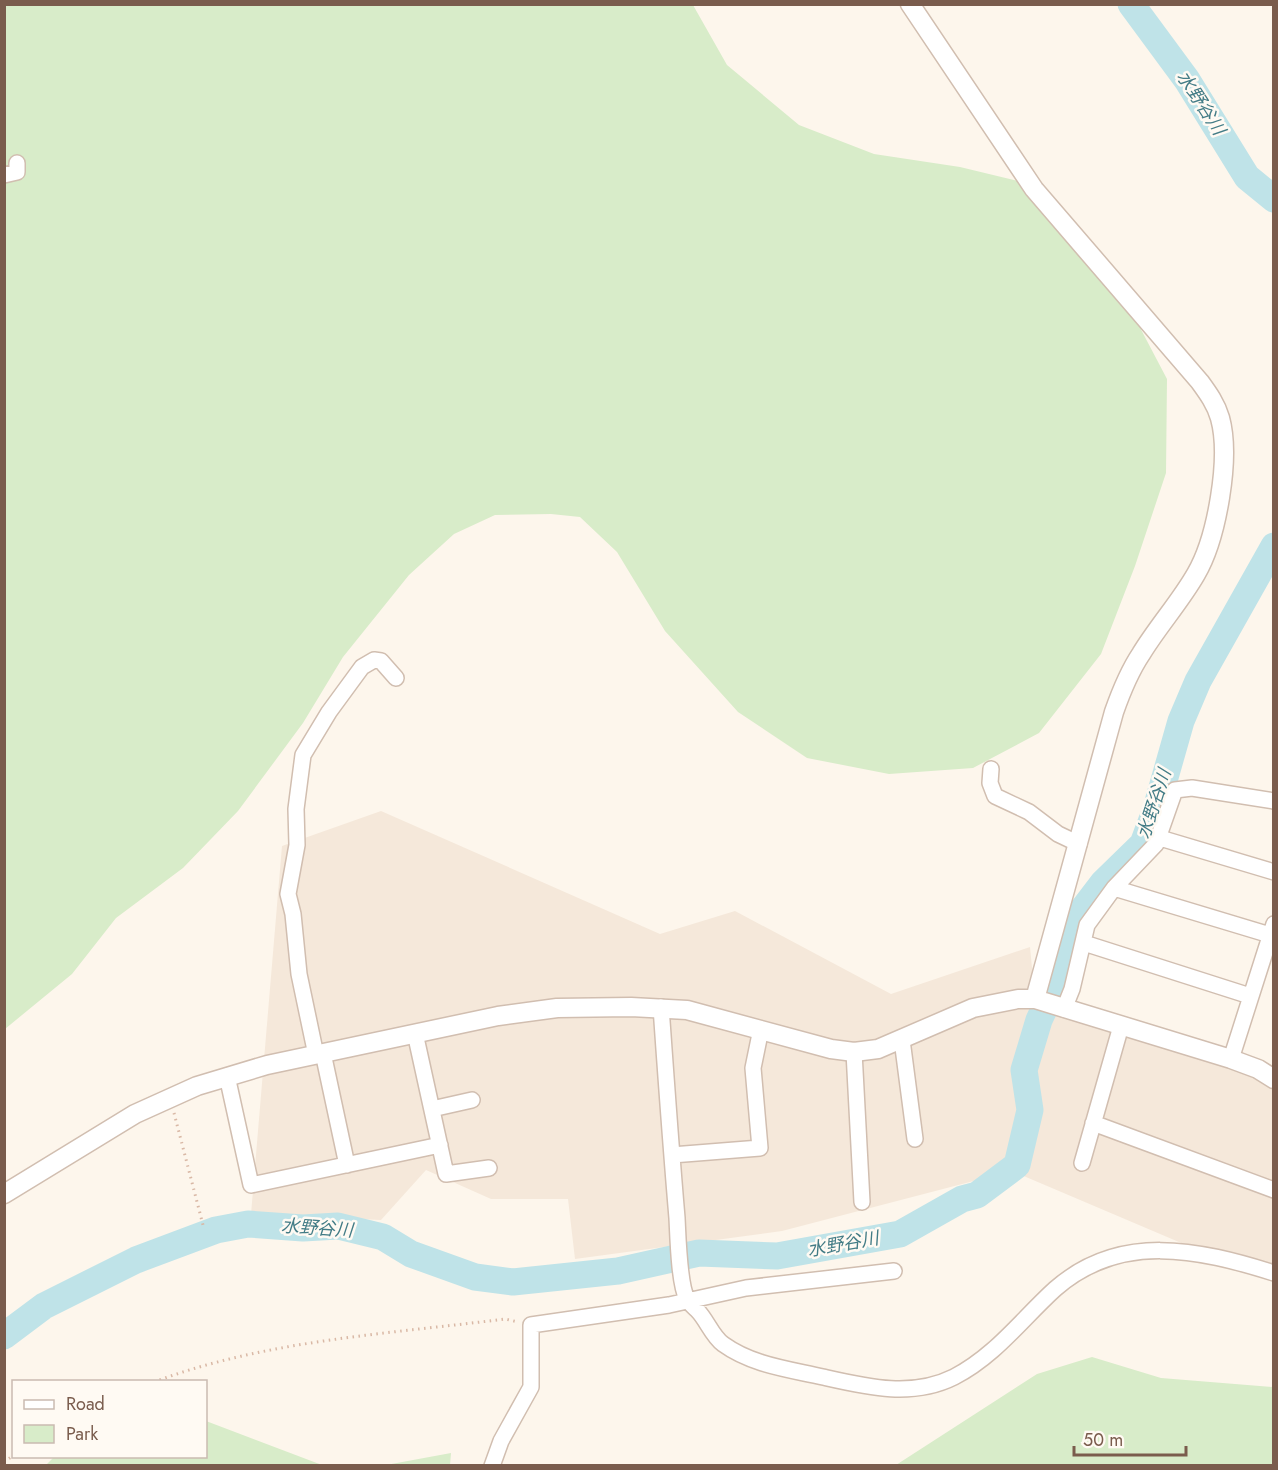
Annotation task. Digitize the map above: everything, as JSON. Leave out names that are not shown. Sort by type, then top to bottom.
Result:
[{"type":"street","points":[[910,4],[1034,189],[1200,382],[1213,399],[1220,416],[1225,465],[1205,554],[1196,574],[1127,678],[1114,712],[1079,844],[1049,1004]]},
{"type":"street","points":[[4,175],[17,172],[17,163]]},
{"type":"street","points":[[347,1165],[299,974],[294,914],[288,894],[297,844],[296,809],[303,755],[329,712],[362,667],[374,660],[381,661],[396,678]]},
{"type":"street","points":[[992,769],[990,783],[995,796],[1029,812],[1058,834],[1079,844]]},
{"type":"street","points":[[1049,1004],[1084,944],[1087,925],[1092,916],[1114,888],[1160,838],[1175,790],[1192,788],[1274,801]]},
{"type":"street","points":[[1160,838],[1274,872]]},
{"type":"street","points":[[1114,888],[1272,929],[1231,1059]]},
{"type":"street","points":[[1084,944],[1250,996]]},
{"type":"street","points":[[4,1194],[135,1114],[170,1097],[227,1076],[530,1010],[661,1007],[715,1015],[831,1049],[854,1052],[878,1049],[973,1008],[1018,999],[1049,1004],[1231,1059],[1258,1069],[1274,1079]]},
{"type":"street","points":[[661,1007],[679,1256],[687,1300],[700,1313],[721,1342],[743,1356],[762,1364],[863,1386],[901,1390],[926,1387],[953,1378],[972,1366],[999,1346],[1056,1289],[1082,1269],[1106,1257],[1129,1252],[1157,1250],[1210,1256],[1274,1273]]},
{"type":"street","points":[[1082,1163],[1121,1026]]},
{"type":"street","points":[[672,1155],[760,1148],[753,1068],[761,1029]]},
{"type":"street","points":[[416,1033],[446,1174],[489,1168]]},
{"type":"street","points":[[902,1040],[915,1139]]},
{"type":"street","points":[[854,1052],[862,1202]]},
{"type":"street","points":[[227,1076],[251,1185],[440,1145]]},
{"type":"street","points":[[432,1109],[472,1101]]},
{"type":"street","points":[[1093,1123],[1274,1190]]},
{"type":"street","points":[[492,1466],[501,1441],[531,1386],[531,1325],[669,1305],[746,1288],[894,1271]]},
{"type":"path","points":[[170,1097],[203,1225]]},
{"type":"path","points":[[161,1380],[234,1358],[286,1347],[505,1319],[531,1325]]},
{"type":"shaded area","points":[[381,811],[660,934],[735,911],[891,994],[1030,947],[1034,988],[1273,1066],[1273,1282],[1012,1171],[782,1231],[575,1259],[568,1199],[491,1199],[426,1170],[381,1220],[251,1214],[282,846]]},
{"type":"green space","points":[[5,5],[693,5],[727,65],[799,125],[874,154],[960,167],[1026,183],[1126,301],[1167,379],[1166,473],[1135,566],[1101,654],[1039,733],[973,768],[889,774],[807,758],[738,712],[665,631],[617,552],[580,517],[551,514],[495,515],[454,534],[409,575],[343,657],[303,723],[238,811],[183,868],[116,918],[72,974],[5,1029]]},
{"type":"green space","points":[[1092,1357],[1161,1378],[1273,1387],[1273,1465],[896,1465],[1037,1374]]},
{"type":"green space","points":[[207,1421],[322,1465],[46,1465],[53,1458],[207,1458]]},
{"type":"green space","points":[[451,1453],[450,1465],[386,1465]]},
{"type":"waterway","name":"水野谷川","points":[[1131,4],[1187,80],[1247,177],[1274,199]]},
{"type":"waterway","name":"水野谷川","points":[[4,1336],[44,1306],[136,1260],[216,1230],[248,1224],[303,1228],[338,1226],[383,1237],[411,1254],[475,1277],[513,1282],[618,1271],[699,1253],[777,1256],[900,1234],[962,1199],[977,1195],[1017,1165],[1030,1110],[1024,1070],[1039,1020],[1057,982],[1074,921],[1103,883],[1143,844],[1156,809],[1181,721],[1198,681],[1274,546]]}]
